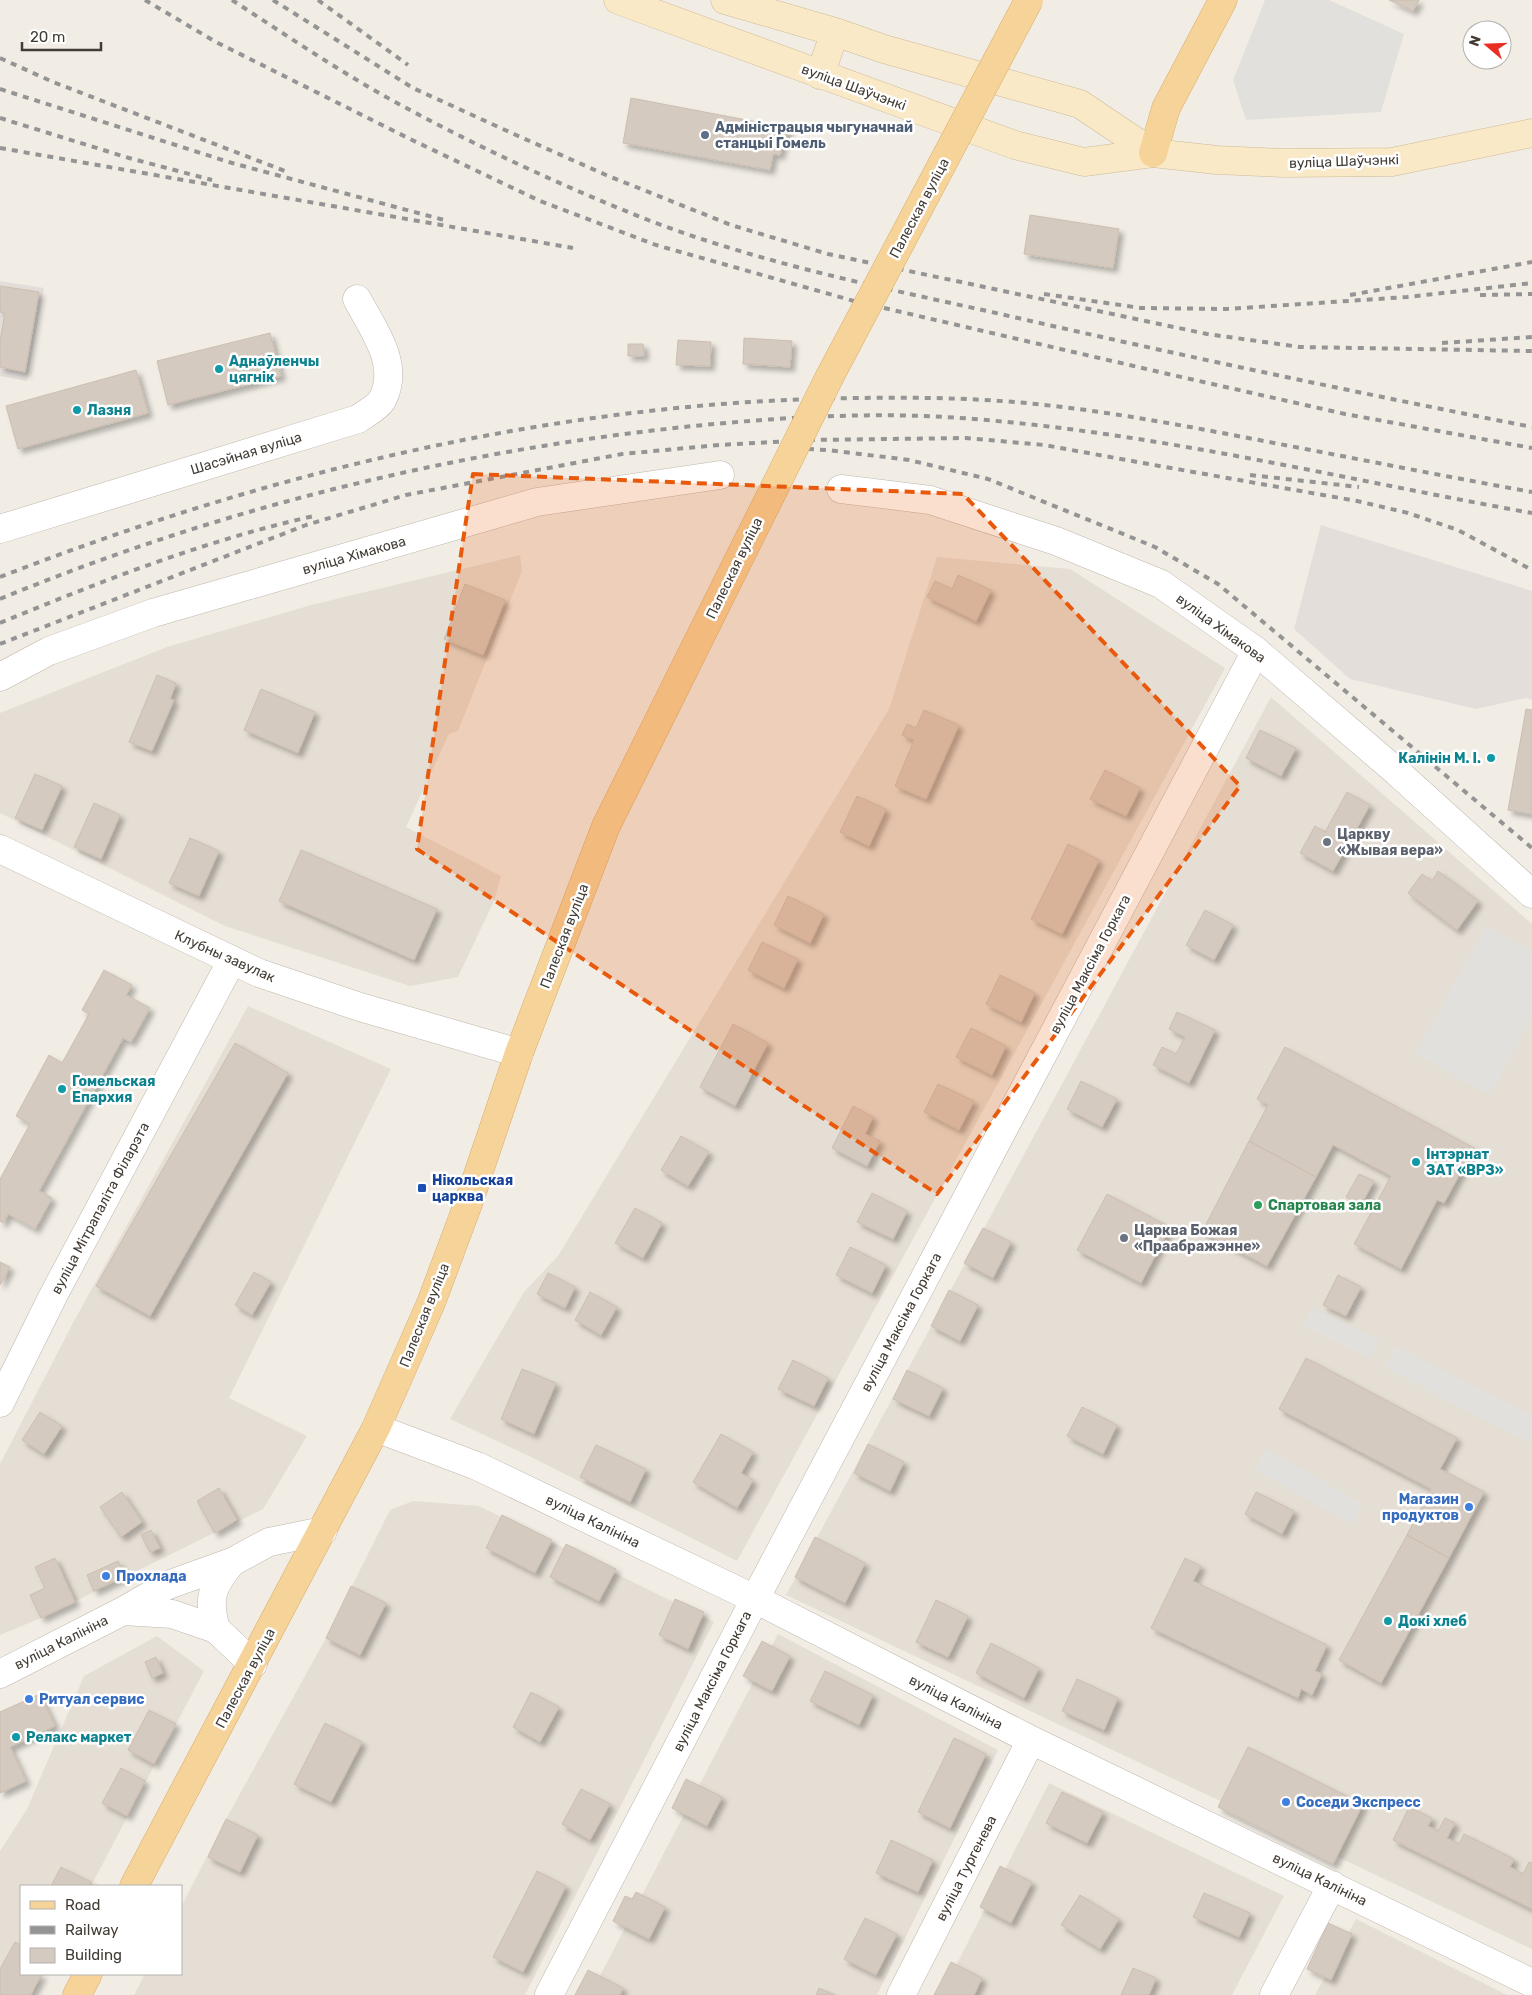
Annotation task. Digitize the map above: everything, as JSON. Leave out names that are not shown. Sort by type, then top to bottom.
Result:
[{"type":"main road","name":"вуліца Шаўчэнкі","points":[[618,0],[1015,145],[1084,162],[1153,153],[1217,160],[1284,163],[1392,162],[1532,133]]},
{"type":"main road","name":"вуліца Шаўчэнкі","points":[[725,0],[835,32],[884,49],[1080,104],[1153,153]]},
{"type":"main road","name":"Палеская вуліца","points":[[135,1885],[376,1428],[431,1303],[468,1204],[519,1053],[606,826],[830,376],[1029,0]]},
{"type":"main road","points":[[1153,153],[1166,108],[1223,0]]},
{"type":"main road","points":[[820,74],[835,32]]},
{"type":"main road","points":[[77,1995],[87,1975]]},
{"type":"street","name":"Шасэйная вуліца","points":[[0,529],[358,419],[382,400],[390,372],[383,347],[357,299]]},
{"type":"street","name":"вуліца Хімакова","points":[[0,677],[50,651],[153,613],[538,502],[720,475]]},
{"type":"street","name":"вуліца Хімакова","points":[[841,489],[930,500],[1056,541],[1161,584],[1256,652],[1397,772],[1532,894]]},
{"type":"street","name":"вуліца Максіма Горкага","points":[[549,1995],[755,1599],[1256,652]]},
{"type":"street","name":"Клубны завулак","points":[[0,849],[231,962],[360,1007],[519,1053]]},
{"type":"street","name":"вуліца Мітрапаліта Філарэта","points":[[0,1403],[53,1296],[231,962]]},
{"type":"street","name":"вуліца Калініна","points":[[376,1428],[477,1466],[755,1599],[1031,1740],[1532,1983]]},
{"type":"street","name":"вуліца Калініна","points":[[0,1674],[123,1611],[168,1585],[232,1562],[270,1542],[323,1531]]},
{"type":"street","points":[[216,1629],[212,1613],[211,1595],[218,1578],[232,1562]]},
{"type":"street","name":"вуліца Калініна","points":[[123,1611],[172,1614],[216,1629],[253,1664]]},
{"type":"street","name":"вуліца Тургенева","points":[[901,1995],[1031,1740]]},
{"type":"street","points":[[1274,1995],[1332,1885]]},
{"type":"highlighted area","points":[[473,474],[963,494],[1240,786],[937,1194],[417,849]]},
{"type":"shaded area","points":[[1265,0],[1329,0],[1404,34],[1381,112],[1246,120],[1233,80]]},
{"type":"shaded area","points":[[0,281],[44,288],[27,381],[0,376]]},
{"type":"shaded area","points":[[1321,525],[1532,591],[1532,700],[1526,698],[1476,709],[1350,679],[1294,629]]},
{"type":"shaded area","points":[[520,555],[522,571],[458,731],[449,734],[406,827],[501,876],[494,901],[458,977],[410,986],[225,926],[0,813],[0,713],[167,647],[311,605]]},
{"type":"shaded area","points":[[937,557],[1070,569],[1225,668],[737,1561],[533,1458],[450,1419],[524,1292],[558,1256],[889,709]]},
{"type":"shaded area","points":[[1271,697],[1532,924],[1532,1949],[786,1595]]},
{"type":"shaded area","points":[[1486,926],[1532,951],[1532,1018],[1490,1095],[1415,1054]]},
{"type":"shaded area","points":[[248,1006],[391,1069],[229,1398],[307,1436],[263,1509],[41,1618],[0,1635],[0,1464],[74,1321]]},
{"type":"shaded area","points":[[1312,1308],[1380,1341],[1371,1359],[1303,1326]]},
{"type":"shaded area","points":[[1395,1346],[1532,1416],[1532,1444],[1385,1368]]},
{"type":"shaded area","points":[[1266,1449],[1363,1504],[1352,1524],[1255,1470]]},
{"type":"shaded area","points":[[413,1501],[479,1506],[714,1622],[525,1995],[134,1995],[144,1975],[182,1975],[182,1905],[226,1819],[326,1638],[390,1510]]},
{"type":"shaded area","points":[[778,1634],[998,1750],[877,1995],[590,1995]]},
{"type":"shaded area","points":[[157,1636],[204,1671],[92,1885],[20,1885],[20,1975],[43,1975],[33,1995],[0,1995],[0,1851],[27,1809],[84,1676]]},
{"type":"shaded area","points":[[1049,1783],[1284,1896],[1232,1995],[941,1995]]},
{"type":"shaded area","points":[[1356,1919],[1507,1995],[1315,1995]]},
{"type":"building","points":[[1389,0],[1419,0],[1413,11]]},
{"type":"building","name":"Адміністрацыя чыгуначнай станцыі Гомель","points":[[631,98],[788,128],[785,143],[783,142],[780,155],[773,154],[770,170],[623,143]]},
{"type":"building","points":[[1030,215],[1119,229],[1113,268],[1024,254]]},
{"type":"building","points":[[0,286],[39,292],[25,372],[0,367],[0,341],[5,313],[0,312]]},
{"type":"building","name":"Аднаўленчы цягнік","points":[[270,333],[281,376],[168,405],[157,361]]},
{"type":"building","points":[[744,338],[792,341],[790,367],[743,364]]},
{"type":"building","points":[[678,340],[711,342],[710,366],[676,365]]},
{"type":"building","points":[[628,344],[643,344],[644,356],[628,356]]},
{"type":"building","name":"Лазня","points":[[136,370],[148,413],[18,449],[6,406]]},
{"type":"building","points":[[958,575],[991,590],[976,621],[927,597],[935,581],[952,589]]},
{"type":"building","points":[[465,584],[505,600],[483,655],[444,639]]},
{"type":"building","points":[[157,675],[176,683],[170,699],[174,700],[152,751],[129,742]]},
{"type":"building","points":[[261,689],[315,712],[298,753],[244,730]]},
{"type":"building","points":[[1526,709],[1532,710],[1532,814],[1508,810]]},
{"type":"building","points":[[924,710],[959,725],[926,799],[895,786],[914,740],[902,735],[907,724],[916,728]]},
{"type":"building","points":[[1260,730],[1296,748],[1281,776],[1246,758]]},
{"type":"building","points":[[1105,770],[1140,788],[1126,816],[1090,799]]},
{"type":"building","points":[[35,774],[62,786],[42,830],[15,818]]},
{"type":"building","name":"Царкву «Жывая вера»","points":[[1347,792],[1370,805],[1333,871],[1300,853],[1315,826],[1325,832]]},
{"type":"building","points":[[857,796],[886,809],[869,846],[840,832]]},
{"type":"building","points":[[94,803],[120,815],[101,859],[74,847]]},
{"type":"building","points":[[190,838],[219,851],[199,896],[169,883]]},
{"type":"building","points":[[1068,844],[1099,860],[1062,934],[1031,919]]},
{"type":"building","points":[[301,850],[437,909],[414,960],[279,901]]},
{"type":"building","points":[[1438,871],[1478,901],[1457,930],[1408,893],[1422,874],[1432,881]]},
{"type":"building","points":[[788,896],[824,914],[810,943],[774,925]]},
{"type":"building","points":[[1205,910],[1233,925],[1214,960],[1186,945]]},
{"type":"building","points":[[762,942],[798,959],[784,988],[748,970]]},
{"type":"building","name":"Гомельская Епархия","points":[[104,970],[132,985],[126,995],[150,1008],[131,1042],[123,1038],[39,1191],[52,1198],[35,1229],[8,1214],[3,1223],[0,1221],[0,1179],[30,1124],[16,1116],[49,1055],[62,1063],[89,1014],[82,1010]]},
{"type":"building","points":[[1000,975],[1035,993],[1021,1022],[986,1004]]},
{"type":"building","points":[[1177,1012],[1215,1030],[1189,1083],[1153,1065],[1162,1047],[1176,1054],[1185,1037],[1169,1029]]},
{"type":"building","points":[[733,1024],[768,1043],[735,1106],[700,1087]]},
{"type":"building","points":[[971,1028],[1006,1046],[992,1075],[956,1057]]},
{"type":"building","points":[[235,1043],[288,1073],[150,1316],[96,1286]]},
{"type":"building","name":"Інтэрнат ЗАТ «ВРЗ»","points":[[1285,1047],[1474,1148],[1444,1203],[1437,1200],[1401,1269],[1354,1244],[1391,1176],[1333,1145],[1316,1177],[1249,1141],[1268,1105],[1257,1099]]},
{"type":"building","points":[[1081,1081],[1117,1099],[1102,1127],[1067,1109]]},
{"type":"building","points":[[938,1084],[974,1101],[959,1130],[924,1112]]},
{"type":"building","points":[[853,1106],[873,1117],[865,1134],[880,1141],[867,1166],[832,1148]]},
{"type":"building","points":[[681,1136],[709,1152],[688,1186],[661,1170]]},
{"type":"building","name":"Спартовая зала","points":[[1249,1141],[1316,1177],[1267,1266],[1202,1232]]},
{"type":"building","points":[[1359,1174],[1374,1181],[1361,1205],[1346,1197]]},
{"type":"building","points":[[872,1193],[907,1211],[893,1239],[857,1222]]},
{"type":"building","name":"Царква Божая «Праабражэнне»","points":[[1107,1194],[1170,1227],[1141,1283],[1077,1250]]},
{"type":"building","points":[[635,1208],[662,1223],[643,1258],[615,1243]]},
{"type":"building","points":[[983,1228],[1011,1242],[993,1278],[964,1263]]},
{"type":"building","points":[[850,1247],[886,1265],[872,1293],[836,1275]]},
{"type":"building","points":[[0,1262],[10,1267],[0,1285]]},
{"type":"building","points":[[254,1272],[271,1282],[252,1315],[235,1305]]},
{"type":"building","points":[[548,1273],[575,1287],[565,1308],[537,1294]]},
{"type":"building","points":[[1338,1275],[1361,1287],[1346,1316],[1323,1305]]},
{"type":"building","points":[[949,1290],[978,1305],[960,1341],[931,1326]]},
{"type":"building","points":[[590,1292],[617,1307],[601,1335],[575,1320]]},
{"type":"building","points":[[1306,1358],[1457,1438],[1440,1469],[1484,1492],[1449,1558],[1407,1535],[1431,1489],[1279,1409]]},
{"type":"building","points":[[793,1360],[828,1378],[814,1406],[778,1389]]},
{"type":"building","points":[[522,1369],[556,1383],[534,1434],[501,1419]]},
{"type":"building","points":[[907,1370],[943,1388],[929,1416],[893,1399]]},
{"type":"building","points":[[1082,1407],[1117,1425],[1103,1454],[1067,1436]]},
{"type":"building","points":[[40,1412],[62,1426],[44,1454],[22,1440]]},
{"type":"building","points":[[721,1434],[753,1452],[741,1473],[753,1480],[737,1508],[693,1482]]},
{"type":"building","points":[[868,1444],[904,1462],[890,1491],[854,1473]]},
{"type":"building","points":[[596,1445],[646,1469],[630,1502],[580,1477]]},
{"type":"building","points":[[219,1488],[237,1520],[215,1533],[197,1501]]},
{"type":"building","points":[[122,1492],[142,1522],[121,1537],[100,1507]]},
{"type":"building","points":[[1256,1492],[1294,1511],[1282,1534],[1245,1514]]},
{"type":"building","points":[[502,1515],[552,1540],[535,1573],[486,1548]]},
{"type":"building","points":[[151,1530],[160,1548],[150,1552],[141,1535]]},
{"type":"building","name":"Докі хлеб","points":[[1407,1535],[1449,1558],[1381,1683],[1339,1660]]},
{"type":"building","points":[[815,1537],[865,1563],[845,1603],[795,1577]]},
{"type":"building","points":[[566,1544],[616,1569],[599,1601],[550,1577]]},
{"type":"building","points":[[55,1558],[75,1602],[41,1618],[30,1595],[45,1588],[35,1567]]},
{"type":"building","points":[[1185,1558],[1201,1566],[1193,1581],[1327,1645],[1315,1671],[1322,1674],[1312,1695],[1301,1689],[1298,1698],[1151,1628]]},
{"type":"building","name":"Прохлада","points":[[118,1561],[126,1576],[94,1591],[87,1575]]},
{"type":"building","points":[[351,1586],[386,1603],[360,1655],[326,1638]]},
{"type":"building","points":[[675,1599],[704,1612],[688,1649],[659,1635]]},
{"type":"building","points":[[936,1600],[968,1616],[948,1657],[916,1642]]},
{"type":"building","points":[[762,1641],[790,1656],[772,1691],[743,1676]]},
{"type":"building","points":[[991,1643],[1039,1668],[1024,1698],[976,1673]]},
{"type":"building","points":[[156,1657],[163,1673],[152,1678],[145,1662]]},
{"type":"building","points":[[825,1671],[873,1695],[859,1725],[810,1701]]},
{"type":"building","points":[[1077,1679],[1118,1698],[1104,1730],[1062,1711]]},
{"type":"building","points":[[531,1692],[559,1707],[540,1742],[513,1727]]},
{"type":"building","name":"Релакс маркет","points":[[40,1694],[55,1726],[10,1747],[26,1781],[0,1793],[0,1712]]},
{"type":"building","points":[[149,1710],[176,1724],[154,1764],[128,1750]]},
{"type":"building","points":[[325,1723],[362,1742],[331,1802],[294,1784]]},
{"type":"building","points":[[954,1738],[986,1754],[950,1828],[918,1812]]},
{"type":"building","points":[[1248,1747],[1363,1804],[1333,1864],[1218,1807]]},
{"type":"building","points":[[121,1768],[145,1781],[127,1816],[102,1803]]},
{"type":"building","points":[[686,1779],[722,1797],[707,1826],[672,1808]]},
{"type":"building","points":[[581,1789],[610,1804],[590,1840],[562,1824]]},
{"type":"building","points":[[1062,1792],[1103,1812],[1087,1843],[1046,1823]]},
{"type":"building","points":[[1409,1807],[1432,1818],[1428,1826],[1438,1831],[1445,1818],[1455,1823],[1447,1838],[1459,1844],[1464,1834],[1514,1859],[1510,1867],[1523,1874],[1529,1862],[1532,1863],[1532,1909],[1393,1840]]},
{"type":"building","points":[[226,1819],[258,1835],[240,1872],[208,1857]]},
{"type":"building","points":[[891,1840],[933,1860],[918,1892],[876,1873]]},
{"type":"building","points":[[1000,1866],[1032,1882],[1011,1923],[980,1907]]},
{"type":"building","points":[[61,1867],[91,1882],[89,1885],[52,1885]]},
{"type":"building","points":[[537,1871],[566,1886],[523,1972],[493,1957]]},
{"type":"building","points":[[636,1892],[665,1907],[649,1939],[613,1921],[625,1896],[632,1899]]},
{"type":"building","points":[[1204,1893],[1250,1913],[1239,1937],[1193,1917]]},
{"type":"building","points":[[1080,1895],[1119,1919],[1100,1949],[1061,1925]]},
{"type":"building","points":[[865,1918],[897,1934],[876,1975],[844,1959]]},
{"type":"building","points":[[1328,1923],[1352,1934],[1331,1980],[1307,1969]]},
{"type":"building","points":[[15,1942],[20,1944],[20,1975],[41,1975],[31,1995],[0,1995],[0,1969]]},
{"type":"building","points":[[951,1962],[982,1978],[974,1995],[934,1995]]},
{"type":"building","points":[[1133,1968],[1156,1978],[1149,1995],[1121,1995]]},
{"type":"building","points":[[588,1970],[623,1988],[620,1995],[575,1995]]},
{"type":"building","points":[[819,1988],[835,1995],[816,1995]]},
{"type":"railway","points":[[145,0],[216,42],[410,139],[540,201],[656,245],[854,301],[1168,374],[1345,414],[1532,448]]},
{"type":"railway","points":[[232,0],[355,79],[428,119],[552,180],[648,220],[690,235],[820,273],[908,294],[1264,372],[1532,427]]},
{"type":"railway","points":[[273,0],[413,88],[606,175],[731,225],[828,254],[1207,334],[1300,347],[1532,351]]},
{"type":"railway","points":[[318,0],[408,65]]},
{"type":"railway","points":[[0,58],[53,82],[285,171]]},
{"type":"railway","points":[[0,89],[232,163],[444,220]]},
{"type":"railway","points":[[0,118],[129,158],[212,180]]},
{"type":"railway","points":[[0,148],[573,248]]},
{"type":"railway","points":[[1350,295],[1532,262]]},
{"type":"railway","points":[[1044,294],[1141,308],[1227,309],[1407,297],[1532,283]]},
{"type":"railway","points":[[1480,295],[1532,294]]},
{"type":"railway","points":[[1442,343],[1532,337]]},
{"type":"railway","points":[[0,577],[103,539],[207,505],[313,475],[421,449],[529,428],[638,412],[747,402],[904,398],[975,399],[1045,405],[1181,425],[1532,492]]},
{"type":"railway","points":[[0,599],[82,567],[166,538],[250,512],[336,489],[422,469],[509,452],[596,438],[756,420],[902,415],[974,419],[1044,426],[1114,435],[1254,459],[1532,513]]},
{"type":"railway","points":[[0,644],[306,525],[406,495],[622,454],[719,445],[810,440],[966,438],[1044,445],[1357,501],[1408,513],[1458,530],[1532,570]]},
{"type":"railway","points":[[784,448],[828,450],[909,460],[988,479],[1155,547],[1218,584],[1532,848]]},
{"type":"railway","points":[[1250,475],[1359,487]]},
{"type":"railway","points":[[0,623],[116,577],[194,549],[314,516]]},
{"type":"place","name":"Адміністрацыя чыгуначнай станцыі Гомель","points":[[705,135]]},
{"type":"place","name":"Аднаўленчы цягнік","points":[[219,369]]},
{"type":"place","name":"Лазня","points":[[77,410]]},
{"type":"place","name":"Калінін М. І.","points":[[1491,758]]},
{"type":"place","name":"Царкву «Жывая вера»","points":[[1327,842]]},
{"type":"place","name":"Гомельская Епархия","points":[[62,1089]]},
{"type":"place","name":"Інтэрнат ЗАТ «ВРЗ»","points":[[1416,1162]]},
{"type":"place","name":"Нікольская царква","points":[[422,1188]]},
{"type":"place","name":"Спартовая зала","points":[[1258,1205]]},
{"type":"place","name":"Царква Божая «Праабражэнне»","points":[[1124,1238]]},
{"type":"place","name":"Магазин продуктов","points":[[1469,1507]]},
{"type":"place","name":"Прохлада","points":[[106,1576]]},
{"type":"place","name":"Докі хлеб","points":[[1388,1621]]},
{"type":"place","name":"Ритуал сервис","points":[[29,1699]]},
{"type":"place","name":"Релакс маркет","points":[[16,1737]]},
{"type":"place","name":"Соседи Экспресс","points":[[1286,1802]]}]
